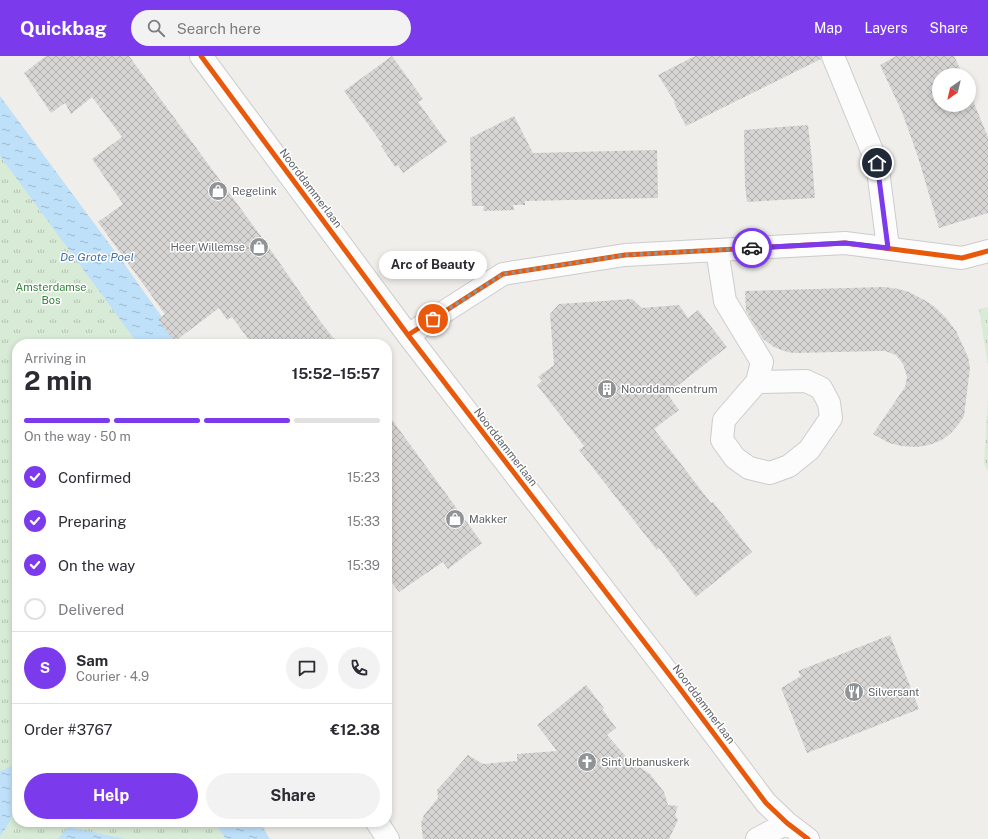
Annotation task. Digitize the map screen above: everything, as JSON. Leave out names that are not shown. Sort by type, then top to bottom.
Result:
[{"type":"street","name":"Noorddammerlaan","points":[[201,56],[408,335],[766,803],[787,823],[808,839]]},
{"type":"street","points":[[841,59],[877,163],[888,248]]},
{"type":"street","points":[[408,335],[503,274],[625,255],[845,243],[962,258],[988,251]]},
{"type":"street","points":[[717,250],[725,301],[762,362],[757,382],[724,420],[722,440],[734,458],[750,468],[770,473],[789,466],[809,450],[831,418],[830,404],[821,388],[806,381],[757,382]]},
{"type":"street","points":[[757,839],[787,823]]},
{"type":"street","points":[[380,827],[388,839]]},
{"type":"green space","name":"Amsterdamse Bos","points":[[0,133],[144,339],[12,339],[12,827],[264,827],[268,839],[0,839]]},
{"type":"green space","points":[[988,307],[988,366],[979,309]]},
{"type":"green space","points":[[988,396],[988,471],[984,464]]},
{"type":"water","name":"De Grote Poel","points":[[0,96],[125,265],[177,339],[134,339],[0,156]]},
{"type":"water","points":[[12,766],[12,815],[0,836],[0,771]]},
{"type":"water","points":[[68,827],[125,839],[58,839]]},
{"type":"water","points":[[218,827],[262,827],[270,839],[226,839]]},
{"type":"building","points":[[46,56],[129,56],[334,339],[248,339],[232,317],[227,320],[219,308],[178,339],[172,339],[158,319],[165,314],[98,222],[123,204],[92,159],[122,137],[92,97],[71,114],[65,103],[51,113],[24,73]]},
{"type":"building","points":[[392,56],[423,99],[418,102],[447,142],[403,173],[398,165],[395,167],[381,146],[383,145],[344,91]]},
{"type":"building","points":[[695,56],[821,56],[821,59],[686,126],[674,103],[675,102],[658,75]]},
{"type":"building","points":[[896,56],[954,56],[960,68],[932,68],[932,112],[976,112],[976,108],[988,137],[988,213],[939,228],[918,157],[902,112],[880,65]]},
{"type":"building","points":[[514,116],[533,153],[657,150],[658,198],[525,201],[525,205],[513,205],[514,210],[483,211],[484,206],[472,206],[470,138]]},
{"type":"building","points":[[808,125],[815,198],[747,202],[745,185],[744,130]]},
{"type":"building","points":[[884,287],[909,292],[936,308],[956,331],[968,357],[970,368],[964,416],[951,433],[942,440],[929,445],[917,447],[902,446],[889,443],[873,434],[905,387],[907,377],[903,364],[896,355],[885,351],[787,352],[774,347],[763,339],[746,311],[745,291]]},
{"type":"building","name":"Noorddamcentrum","points":[[632,299],[642,308],[679,305],[688,318],[698,310],[727,347],[667,394],[679,410],[654,429],[711,503],[713,502],[752,552],[696,597],[659,548],[657,550],[579,450],[584,446],[537,385],[542,381],[538,377],[554,365],[550,314],[559,304]]},
{"type":"building","points":[[392,420],[482,543],[448,569],[443,562],[399,592],[392,583]]},
{"type":"building","points":[[890,635],[919,709],[807,753],[781,688],[801,676],[798,671]]},
{"type":"building","name":"Sint Urbanuskerk","points":[[586,685],[604,708],[602,709],[616,728],[607,735],[629,760],[650,774],[664,792],[668,805],[678,806],[675,815],[678,820],[669,839],[423,839],[421,823],[424,815],[438,798],[437,790],[468,755],[483,764],[517,761],[517,754],[557,751],[537,725]]},
{"type":"cycle path","points":[[201,56],[408,335],[766,803],[787,823],[808,839]]},
{"type":"cycle path","points":[[408,335],[503,274],[625,255],[845,243],[962,258],[988,251]]},
{"type":"way so far","points":[[433,319],[503,274],[625,255],[752,248]]},
{"type":"place","name":"Regelink","points":[[218,191]]},
{"type":"place","name":"Heer Willemse","points":[[259,247]]},
{"type":"place","name":"Arc of Beauty","points":[[433,319]]},
{"type":"place","name":"Noorddamcentrum","points":[[607,389]]},
{"type":"place","name":"Makker","points":[[455,519]]},
{"type":"place","name":"Silversant","points":[[854,692]]},
{"type":"place","name":"Sint Urbanuskerk","points":[[587,762]]},
{"type":"route","points":[[752,248],[845,243],[888,248],[877,163]]}]
